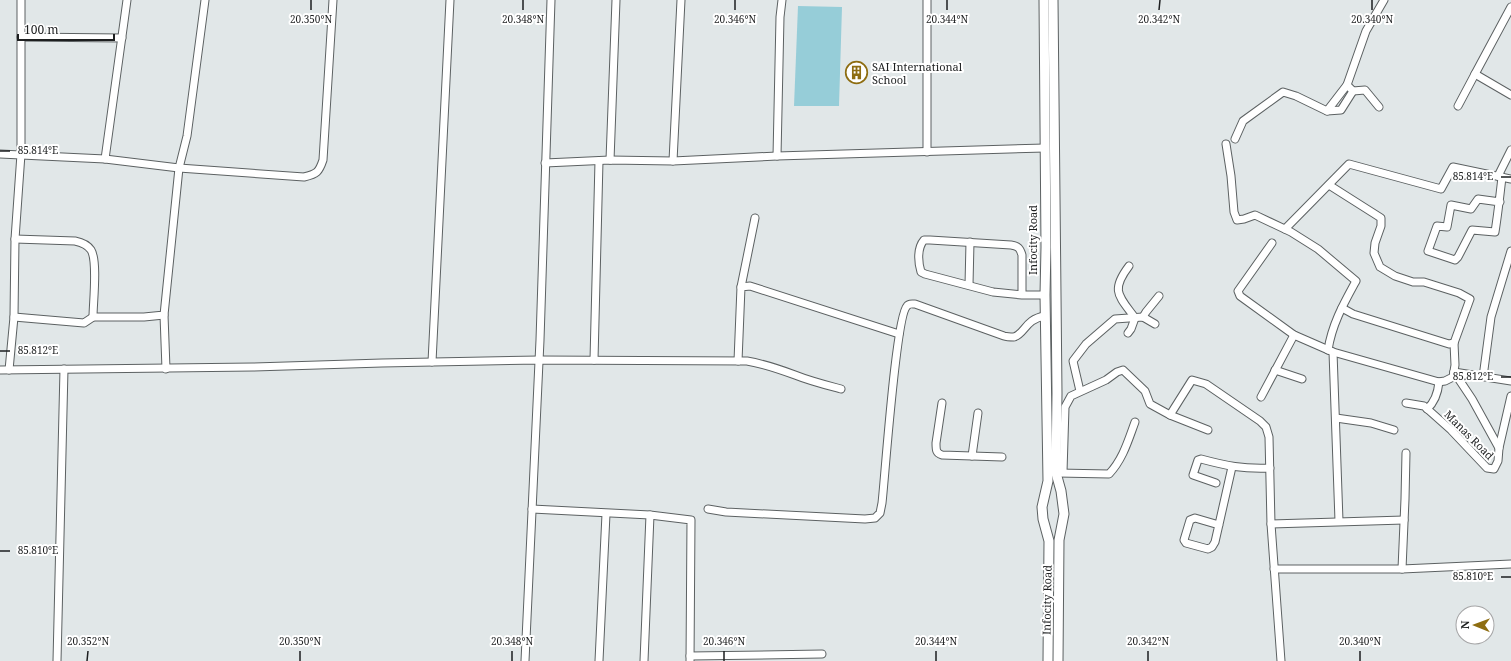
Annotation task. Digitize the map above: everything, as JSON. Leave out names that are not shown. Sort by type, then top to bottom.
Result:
[{"type":"main road","name":"Infocity Road","points":[[1044,0],[1045,148],[1050,204],[1057,393],[1056,477],[1042,507],[1043,519],[1049,541],[1048,661]]},
{"type":"main road","name":"Infocity Road","points":[[1053,0],[1050,204],[1045,316],[1056,477],[1061,491],[1064,514],[1059,540],[1058,661]]},
{"type":"main road","points":[[1049,541],[1056,542],[1059,540]]},
{"type":"street","points":[[9,370],[14,317],[15,239],[21,154],[21,0]]},
{"type":"street","points":[[104,159],[127,0]]},
{"type":"street","points":[[166,369],[164,315],[180,168],[187,136],[205,0]]},
{"type":"street","points":[[0,154],[104,159],[180,168],[304,177],[314,175],[319,170],[323,160],[333,0]]},
{"type":"street","points":[[432,362],[450,0]]},
{"type":"street","points":[[525,661],[539,360],[551,0]]},
{"type":"street","points":[[610,160],[616,0]]},
{"type":"street","points":[[673,161],[681,0]]},
{"type":"street","points":[[777,156],[780,17],[782,0]]},
{"type":"street","points":[[926,0],[927,152]]},
{"type":"street","points":[[1327,111],[1347,85],[1366,31],[1384,0]]},
{"type":"street","points":[[1458,106],[1511,7]]},
{"type":"street","points":[[21,37],[122,38]]},
{"type":"street","points":[[1475,74],[1511,95]]},
{"type":"street","points":[[1347,85],[1353,91],[1365,90],[1379,107]]},
{"type":"street","points":[[1235,139],[1243,121],[1283,92],[1296,96],[1327,111],[1341,110],[1353,91]]},
{"type":"street","points":[[1226,144],[1231,176],[1234,212],[1237,220],[1255,215],[1285,229],[1318,249],[1356,280],[1333,327],[1330,351],[1336,418],[1339,521]]},
{"type":"street","points":[[545,163],[610,160],[673,161],[777,156],[1045,148]]},
{"type":"street","points":[[1500,202],[1478,199],[1471,209],[1451,205],[1448,226],[1437,226],[1428,251],[1453,260],[1457,259],[1472,230],[1495,232],[1500,202],[1500,176],[1511,150]]},
{"type":"street","points":[[594,360],[599,161]]},
{"type":"street","points":[[1285,229],[1349,164],[1441,188],[1453,166],[1511,178]]},
{"type":"street","points":[[1272,243],[1238,291],[1240,296],[1294,335],[1330,351],[1438,382],[1445,381],[1453,377],[1454,343],[1470,299],[1459,293],[1431,284],[1424,282],[1413,282],[1395,276],[1380,267],[1374,253],[1375,243],[1381,226],[1381,218],[1329,185]]},
{"type":"street","points":[[738,361],[741,287],[754,218]]},
{"type":"street","points":[[15,239],[74,241],[83,243],[91,250],[94,264],[93,317]]},
{"type":"street","points":[[1022,295],[1022,255],[1018,246],[924,240],[920,247],[920,267],[921,272],[925,274],[993,292],[1022,295],[1045,295]]},
{"type":"street","points":[[969,285],[970,242]]},
{"type":"street","points":[[1483,377],[1492,317],[1511,251]]},
{"type":"street","points":[[1129,266],[1118,282],[1118,292],[1124,304],[1135,318]]},
{"type":"street","points":[[741,287],[750,286],[899,334]]},
{"type":"street","points":[[1144,317],[1146,312],[1159,296]]},
{"type":"street","points":[[708,509],[741,513],[865,519],[875,518],[880,513],[882,503],[889,418],[899,334],[904,310],[907,305],[911,304],[1004,336],[1014,337],[1020,334],[1031,321],[1045,316]]},
{"type":"street","points":[[1342,308],[1353,314],[1449,344],[1454,343]]},
{"type":"street","points":[[14,317],[84,322],[93,317],[144,317],[164,315]]},
{"type":"street","points":[[1080,391],[1073,361],[1086,344],[1115,319],[1144,317],[1155,324]]},
{"type":"street","points":[[1128,333],[1135,318]]},
{"type":"street","points":[[1261,397],[1294,335]]},
{"type":"street","points":[[0,370],[166,369],[539,360],[738,361],[764,364],[796,376],[841,389]]},
{"type":"street","points":[[57,661],[64,369]]},
{"type":"street","points":[[1134,422],[1122,456],[1117,465],[1109,474],[1056,477],[1065,407],[1071,396],[1106,380],[1117,372],[1123,370],[1145,391],[1150,404],[1170,415],[1208,430]]},
{"type":"street","points":[[1276,370],[1302,379]]},
{"type":"street","points":[[1454,372],[1511,381]]},
{"type":"street","points":[[1454,372],[1472,399],[1499,448]]},
{"type":"street","points":[[1170,415],[1192,380],[1206,384],[1260,421],[1266,428],[1269,437],[1271,524],[1281,661]]},
{"type":"street","points":[[1427,409],[1432,405],[1438,389],[1438,382]]},
{"type":"street","name":"Manas Road","points":[[1406,403],[1424,406],[1451,430],[1488,468],[1494,469],[1496,466],[1511,396]]},
{"type":"street","points":[[942,403],[936,450],[938,454],[1002,457]]},
{"type":"street","points":[[972,456],[978,413]]},
{"type":"street","points":[[1336,418],[1371,422],[1394,430]]},
{"type":"street","points":[[1402,569],[1407,468],[1406,453]]},
{"type":"street","points":[[1216,483],[1193,475],[1198,460],[1201,459],[1232,467],[1270,468]]},
{"type":"street","points":[[1219,525],[1195,518],[1190,520],[1184,540],[1186,543],[1208,549],[1212,547],[1215,542],[1219,525],[1232,467]]},
{"type":"street","points":[[532,509],[606,514],[650,515],[691,520],[690,659],[822,654]]},
{"type":"street","points":[[599,661],[606,514]]},
{"type":"street","points":[[644,661],[650,515]]},
{"type":"street","points":[[1271,524],[1404,520]]},
{"type":"street","points":[[1274,569],[1402,569],[1511,564]]},
{"type":"shaded area","points":[[798,6],[842,7],[839,106],[794,106]]},
{"type":"place","name":"SAI International School","points":[[856,73]]}]
